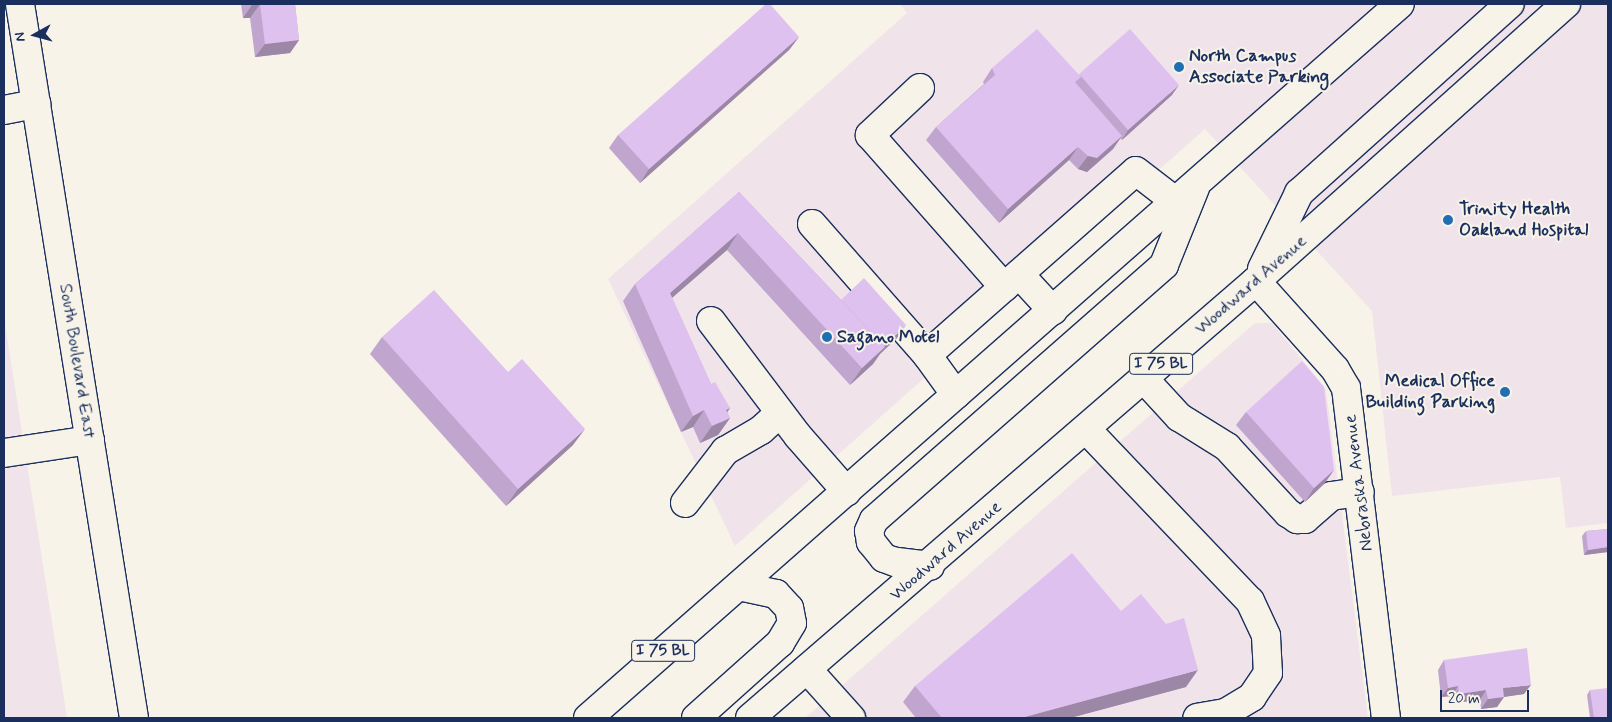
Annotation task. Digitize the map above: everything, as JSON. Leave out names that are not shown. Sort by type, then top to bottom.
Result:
[{"type":"main road","name":"South Boulevard East","points":[[20,4],[134,718]]},
{"type":"main road","name":"I 75 BL","points":[[588,718],[1400,4]]},
{"type":"main road","points":[[1256,281],[1299,193],[1510,4]]},
{"type":"main road","name":"Woodward Avenue","points":[[750,718],[930,566],[1256,281],[1566,4]]},
{"type":"main road","points":[[920,88],[870,135],[1012,280],[1053,311]]},
{"type":"main road","points":[[4,110],[36,104]]},
{"type":"main road","points":[[927,354],[1136,171],[1186,193],[1164,264],[874,520],[869,531],[871,542],[884,558],[895,562],[930,566]]},
{"type":"main road","points":[[812,224],[927,354],[956,395]]},
{"type":"main road","name":"Nebraska Avenue","points":[[1256,281],[1341,378],[1349,402],[1386,718]]},
{"type":"main road","points":[[711,321],[780,413],[847,492]]},
{"type":"main road","points":[[1144,379],[1179,417],[1227,447],[1288,513],[1297,519],[1305,519],[1332,496],[1360,492]]},
{"type":"main road","points":[[685,503],[725,451],[761,430],[780,413]]},
{"type":"main road","points":[[1086,429],[1250,601],[1266,636],[1268,673],[1252,697],[1225,713],[1197,718]]},
{"type":"main road","points":[[4,454],[90,440]]},
{"type":"main road","points":[[696,718],[780,643],[792,624],[789,608],[776,594],[739,586]]},
{"type":"main road","points":[[807,669],[851,718]]},
{"type":"shaded area","points":[[900,4],[1608,4],[1608,523],[1566,528],[1560,477],[1392,496],[1372,311],[1205,129],[735,546],[608,279],[907,13]]},
{"type":"shaded area","points":[[4,318],[58,660],[67,718],[4,718]]},
{"type":"shaded area","points":[[1255,323],[1272,323],[1326,389],[1368,718],[805,718]]},
{"type":"building","points":[[260,4],[295,4],[299,40],[265,44]]},
{"type":"building","points":[[766,4],[770,4],[799,37],[649,169],[618,135]]},
{"type":"building","points":[[1037,29],[1081,77],[1075,82],[1122,136],[1097,158],[1088,156],[1078,147],[1008,209],[936,127],[995,75],[992,68]]},
{"type":"building","points":[[1130,29],[1179,85],[1128,130],[1079,74]]},
{"type":"building","points":[[739,192],[885,347],[862,368],[738,233],[670,293],[711,384],[715,382],[730,408],[726,410],[730,418],[712,426],[704,410],[693,416],[635,284]]},
{"type":"building","points":[[864,278],[906,325],[884,346],[841,300]]},
{"type":"building","points":[[434,290],[508,372],[522,359],[585,429],[518,489],[382,337]]},
{"type":"building","points":[[1302,361],[1324,387],[1334,470],[1314,488],[1246,412]]},
{"type":"building","points":[[1608,529],[1608,547],[1588,550],[1586,531]]},
{"type":"building","points":[[1072,553],[1121,611],[1141,594],[1166,624],[1184,618],[1198,670],[1021,718],[942,718],[915,686]]},
{"type":"building","points":[[1527,648],[1531,685],[1503,688],[1504,697],[1488,699],[1486,690],[1459,694],[1458,686],[1448,688],[1444,660]]},
{"type":"building","points":[[1608,688],[1608,718],[1594,718],[1590,690]]},
{"type":"place","name":"North Campus Associate Parking","points":[[1179,67]]},
{"type":"place","name":"Trinity Health Oakland Hospital","points":[[1448,220]]},
{"type":"place","name":"Sagano Motel","points":[[827,337]]},
{"type":"place","name":"Medical Office Building Parking","points":[[1505,392]]}]
